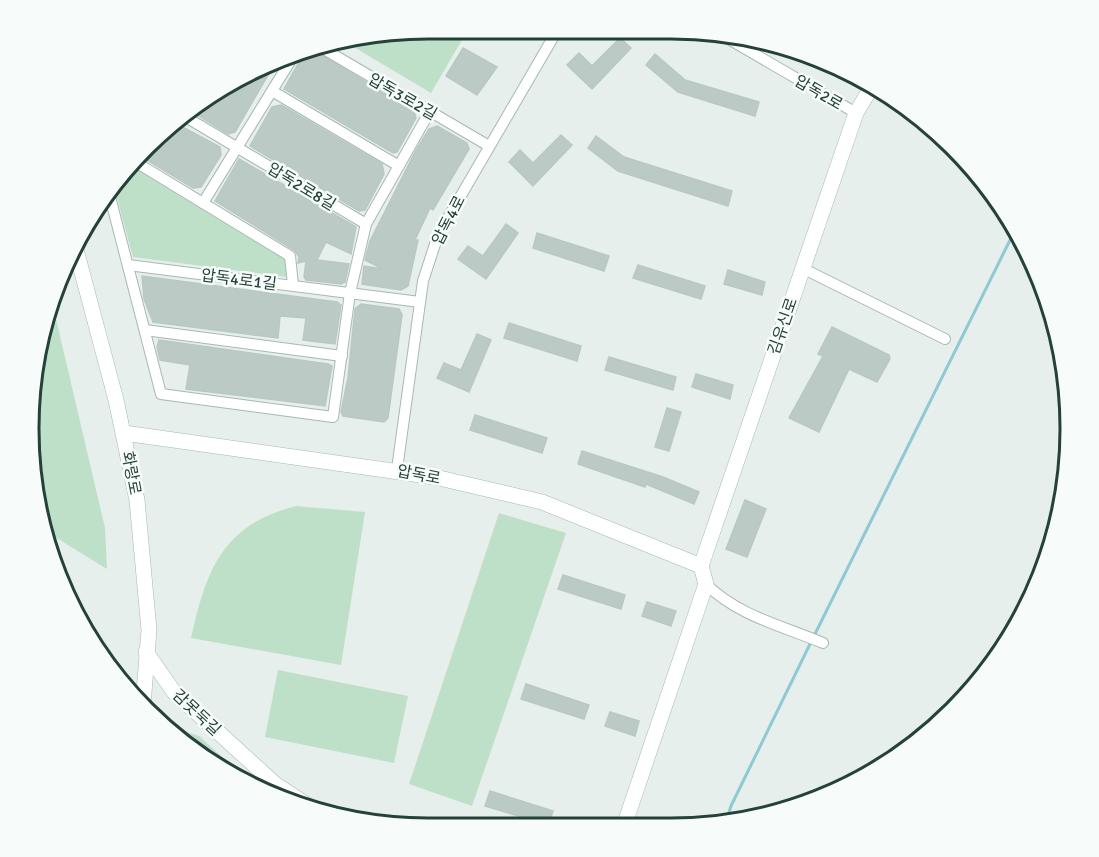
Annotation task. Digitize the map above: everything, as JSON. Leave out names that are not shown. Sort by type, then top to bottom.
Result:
[{"type":"street","name":"압독4로","points":[[397,469],[423,281],[438,235],[552,39]]},
{"type":"street","name":"압독2로","points":[[739,45],[856,113]]},
{"type":"street","name":"압독3로2길","points":[[329,52],[489,146]]},
{"type":"street","points":[[203,203],[287,66]]},
{"type":"street","points":[[272,91],[399,166]]},
{"type":"street","name":"김유신로","points":[[701,566],[856,113],[868,93]]},
{"type":"street","points":[[111,203],[161,394],[333,417],[350,293],[366,224],[430,111]]},
{"type":"street","name":"압독2로8길","points":[[192,119],[366,224]]},
{"type":"street","points":[[142,166],[290,256],[293,285]]},
{"type":"street","name":"화랑로","points":[[78,258],[124,433],[137,500],[149,630],[143,693]]},
{"type":"street","name":"압독4로1길","points":[[128,265],[420,302]]},
{"type":"street","points":[[802,267],[945,339]]},
{"type":"street","points":[[145,330],[342,356]]},
{"type":"street","name":"압독로","points":[[124,433],[397,469],[542,502],[701,566]]},
{"type":"street","points":[[701,566],[706,584],[716,594],[771,625],[823,643]]},
{"type":"street","points":[[627,818],[706,584]]},
{"type":"street","name":"감못둑길","points":[[146,652],[174,692],[284,790]]},
{"type":"green space","points":[[403,40],[462,40],[431,93],[352,46]]},
{"type":"green space","points":[[138,169],[287,260],[287,277],[133,257],[116,195]]},
{"type":"green space","points":[[56,317],[105,528],[107,569],[54,537],[46,504],[40,454],[40,403],[46,353]]},
{"type":"green space","points":[[296,506],[365,512],[341,665],[191,638],[203,591],[221,554],[234,538],[250,525],[271,514]]},
{"type":"green space","points":[[499,513],[566,533],[472,806],[409,784]]},
{"type":"green space","points":[[278,670],[408,696],[394,763],[265,737]]},
{"type":"green space","points":[[183,731],[199,736],[227,762]]},
{"type":"building","points":[[619,39],[631,48],[592,89],[567,65],[579,53],[592,66]]},
{"type":"building","points":[[463,48],[497,67],[477,95],[446,76]]},
{"type":"building","points":[[655,54],[685,80],[759,102],[755,116],[678,92],[646,65]]},
{"type":"building","points":[[320,55],[414,111],[416,118],[397,152],[393,153],[284,89],[299,61]]},
{"type":"building","points":[[269,73],[235,132],[228,134],[199,116],[200,113],[234,91]]},
{"type":"building","points":[[281,105],[382,164],[384,174],[365,210],[359,211],[250,146],[272,107]]},
{"type":"building","points":[[437,126],[467,143],[469,149],[433,210],[430,208],[415,240],[418,240],[408,286],[401,290],[362,284],[364,266],[383,269],[365,260],[370,241],[416,150],[429,129]]},
{"type":"building","points":[[182,127],[220,147],[221,155],[201,187],[193,188],[147,160]]},
{"type":"building","points":[[561,135],[572,145],[533,186],[509,162],[520,150],[533,163]]},
{"type":"building","points":[[596,136],[624,157],[732,191],[728,206],[618,171],[588,148]]},
{"type":"building","points":[[239,159],[356,227],[351,254],[326,242],[317,260],[349,264],[345,282],[341,284],[306,280],[304,277],[306,261],[298,263],[299,257],[294,250],[215,201]]},
{"type":"building","points":[[506,224],[518,233],[486,279],[458,259],[468,246],[483,256]]},
{"type":"building","points":[[537,233],[609,256],[604,271],[533,248]]},
{"type":"building","points":[[638,265],[705,286],[701,299],[633,278]]},
{"type":"building","points":[[728,270],[765,282],[762,295],[724,284]]},
{"type":"building","points":[[142,276],[337,302],[341,305],[335,344],[303,340],[306,318],[280,316],[278,338],[153,322],[144,299]]},
{"type":"building","points":[[361,304],[399,309],[402,315],[388,418],[384,422],[343,416],[341,412],[348,378],[355,309]]},
{"type":"building","points":[[509,323],[581,346],[577,361],[504,338]]},
{"type":"building","points":[[832,327],[889,355],[890,359],[877,382],[849,369],[819,432],[789,418],[823,356],[818,354]]},
{"type":"building","points":[[477,334],[491,340],[469,392],[437,378],[444,363],[461,370]]},
{"type":"building","points":[[159,340],[328,364],[332,366],[325,406],[186,389],[190,365],[160,360],[157,347]]},
{"type":"building","points":[[609,357],[676,377],[673,390],[605,370]]},
{"type":"building","points":[[696,374],[733,385],[730,399],[692,387]]},
{"type":"building","points":[[667,408],[681,412],[669,451],[655,447]]},
{"type":"building","points":[[475,415],[547,438],[542,453],[470,430]]},
{"type":"building","points":[[582,451],[663,477],[699,492],[694,504],[646,484],[645,487],[578,464]]},
{"type":"building","points":[[745,500],[766,509],[747,557],[726,549]]},
{"type":"building","points":[[563,575],[625,595],[621,609],[558,589]]},
{"type":"building","points":[[647,602],[676,611],[671,626],[642,616]]},
{"type":"building","points":[[526,684],[589,705],[584,719],[521,699]]},
{"type":"building","points":[[610,712],[639,721],[635,736],[605,726]]},
{"type":"building","points":[[490,791],[553,811],[550,818],[525,818],[485,806]]},
{"type":"waterway","points":[[814,636],[1011,239]]},
{"type":"waterway","points":[[729,814],[811,642]]}]
